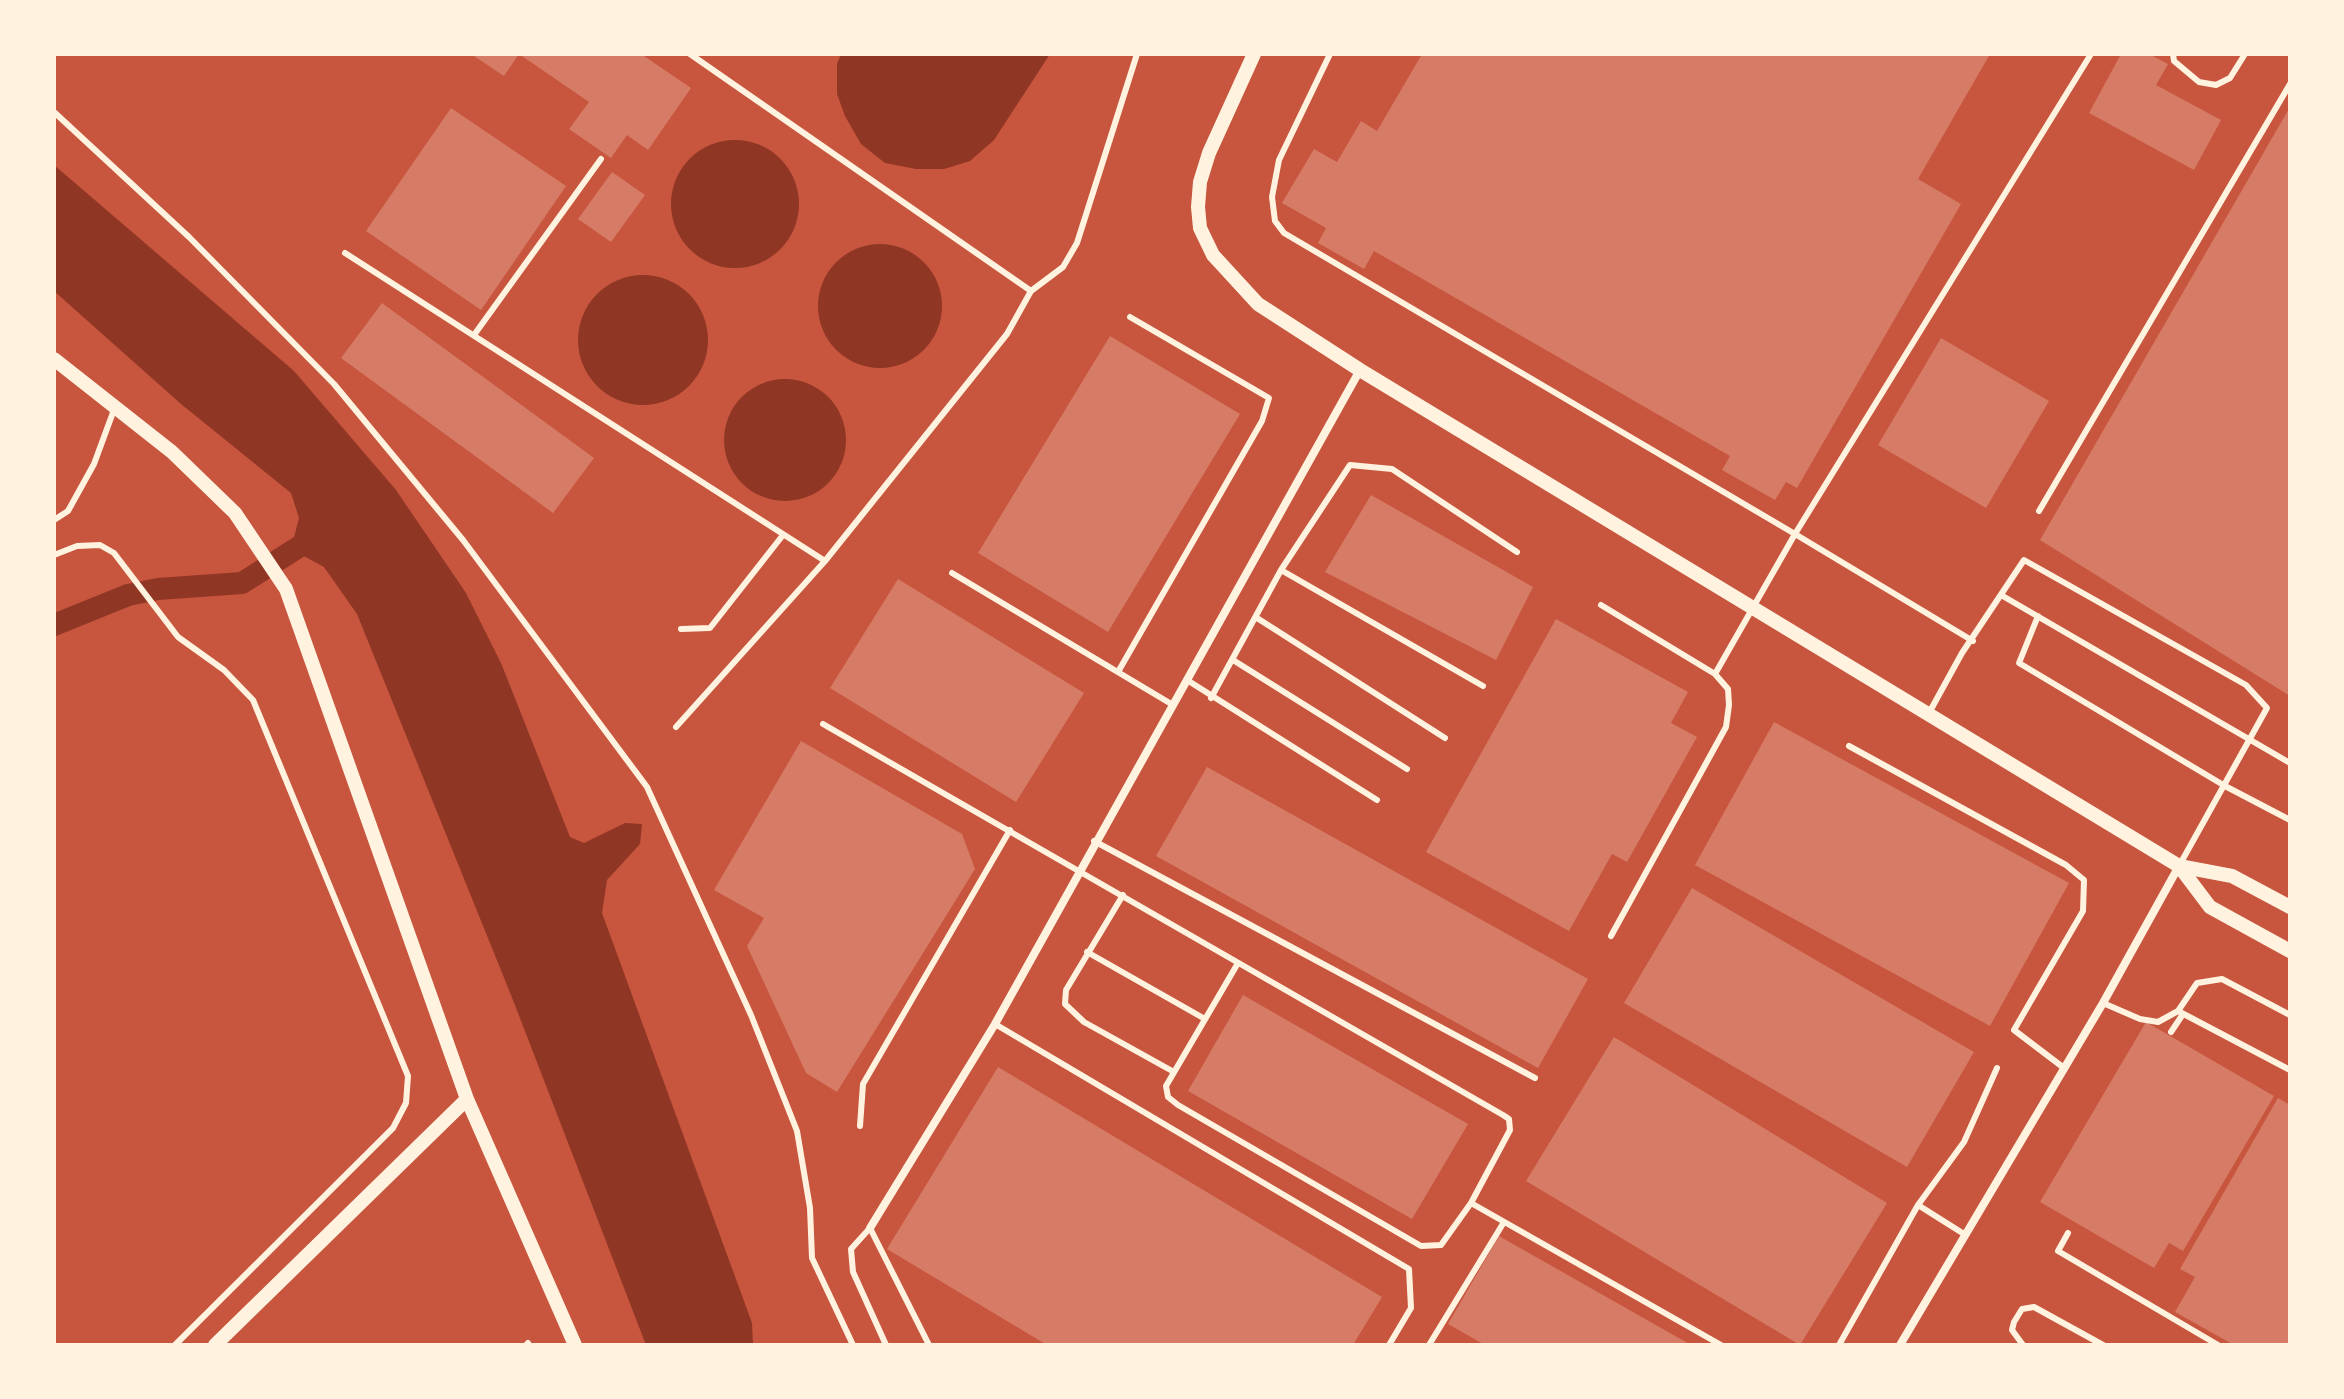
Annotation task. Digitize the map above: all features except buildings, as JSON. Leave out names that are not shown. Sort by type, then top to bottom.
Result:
[{"type":"street","points":[[1254,54],[1209,153],[1200,182],[1200,228],[1213,255],[1258,304],[1360,370],[2179,866],[2232,876],[2290,907]]},
{"type":"street","points":[[54,359],[172,452],[235,513],[286,589],[467,1099],[575,1345]]},
{"type":"street","points":[[870,1228],[995,1024],[1078,869],[1360,370]]},
{"type":"street","points":[[2179,866],[2210,907],[2290,951]]},
{"type":"street","points":[[1900,1345],[2103,1003],[2179,866]]},
{"type":"street","points":[[215,1345],[467,1099]]},
{"type":"lane","points":[[690,54],[1031,291]]},
{"type":"lane","points":[[676,727],[825,561],[1007,334],[1031,291],[1063,267],[1077,243],[1137,54]]},
{"type":"lane","points":[[1330,54],[1279,160],[1272,197],[1275,221],[1284,233],[1973,641]]},
{"type":"lane","points":[[1715,674],[1795,534],[2091,54]]},
{"type":"lane","points":[[2173,54],[2174,61],[2199,82],[2216,85],[2230,78],[2245,54]]},
{"type":"lane","points":[[2039,511],[2290,84]]},
{"type":"lane","points":[[54,112],[189,237],[334,384],[463,540],[647,787],[745,1001],[797,1131],[810,1208],[812,1258],[853,1345]]},
{"type":"lane","points":[[474,335],[601,159]]},
{"type":"lane","points":[[345,253],[825,561]]},
{"type":"lane","points":[[1118,672],[1262,421],[1269,398],[1130,317]]},
{"type":"lane","points":[[54,520],[68,511],[87,475],[115,407]]},
{"type":"lane","points":[[1211,698],[1281,570],[1350,465],[1392,469],[1517,552]]},
{"type":"lane","points":[[681,629],[710,628],[783,535]]},
{"type":"lane","points":[[54,555],[77,546],[100,545],[114,553],[178,637],[224,670],[253,700],[408,1076],[406,1103],[393,1128],[175,1345]]},
{"type":"lane","points":[[1928,714],[2021,562],[2029,561],[2246,685],[2267,708],[2179,866]]},
{"type":"lane","points":[[1281,570],[1483,686]]},
{"type":"lane","points":[[952,573],[1173,705]]},
{"type":"lane","points":[[2001,595],[2290,763]]},
{"type":"lane","points":[[1601,605],[1715,674],[1728,689],[1726,727],[1611,936]]},
{"type":"lane","points":[[2038,616],[2019,663],[2225,786],[2290,820]]},
{"type":"lane","points":[[1257,618],[1445,738]]},
{"type":"lane","points":[[1233,660],[1407,769]]},
{"type":"lane","points":[[1187,680],[1211,698],[1377,800]]},
{"type":"lane","points":[[823,724],[1509,1119],[1510,1130],[1471,1203],[1441,1245],[1421,1246],[1168,1097],[1166,1086],[1238,963]]},
{"type":"lane","points":[[1849,746],[2066,865],[2084,880],[2083,911],[2014,1030],[2064,1068]]},
{"type":"lane","points":[[860,1126],[863,1084],[1010,830]]},
{"type":"lane","points":[[1094,841],[1535,1078]]},
{"type":"lane","points":[[1123,895],[1066,990],[1065,1004],[1084,1022],[1174,1072]]},
{"type":"lane","points":[[1087,952],[1205,1019]]},
{"type":"lane","points":[[2171,1032],[2197,983],[2222,979],[2290,1015]]},
{"type":"lane","points":[[2103,1003],[2140,1019],[2158,1022],[2180,1012]]},
{"type":"lane","points":[[2180,1012],[2290,1070]]},
{"type":"lane","points":[[995,1024],[1409,1269],[1411,1308],[1389,1345]]},
{"type":"lane","points":[[1839,1345],[1918,1205],[1964,1142],[1997,1068]]},
{"type":"lane","points":[[1471,1203],[1721,1345]]},
{"type":"lane","points":[[1918,1205],[1964,1234]]},
{"type":"lane","points":[[1429,1345],[1504,1222]]},
{"type":"lane","points":[[886,1345],[853,1272],[851,1249],[870,1228],[929,1345]]},
{"type":"lane","points":[[2068,1233],[2058,1251],[2218,1345]]},
{"type":"lane","points":[[2023,1345],[2012,1330],[2014,1322],[2022,1309],[2034,1307],[2103,1345]]},
{"type":"shaded area","points":[[841,54],[1050,54],[994,140],[970,161],[944,169],[916,169],[885,163],[861,144],[837,94],[837,64]]},
{"type":"shaded area","points":[[735,140],[759,145],[780,159],[794,180],[799,204],[794,228],[780,249],[759,263],[735,268],[711,263],[690,249],[676,228],[671,204],[676,180],[690,159],[711,145]]},
{"type":"shaded area","points":[[54,165],[294,371],[396,490],[466,593],[501,663],[570,837],[584,843],[625,823],[642,824],[640,844],[607,880],[602,913],[752,1323],[753,1345],[646,1345],[513,1000],[357,614],[324,567],[291,549],[299,518],[291,493],[181,404],[54,291]]},
{"type":"shaded area","points":[[880,244],[904,249],[924,262],[937,282],[942,306],[937,330],[924,350],[904,363],[880,368],[856,363],[836,350],[823,330],[818,306],[823,282],[836,262],[856,249]]},
{"type":"shaded area","points":[[643,275],[668,280],[689,294],[703,315],[708,340],[703,365],[689,386],[668,400],[643,405],[618,400],[597,386],[583,365],[578,340],[583,315],[597,294],[618,280]]},
{"type":"shaded area","points":[[785,379],[808,384],[828,397],[841,417],[846,440],[841,463],[828,483],[808,496],[785,501],[762,496],[742,483],[729,463],[724,440],[729,417],[742,397],[762,384]]},
{"type":"waterway","points":[[54,625],[128,595],[158,589],[242,583],[316,536]]}]
